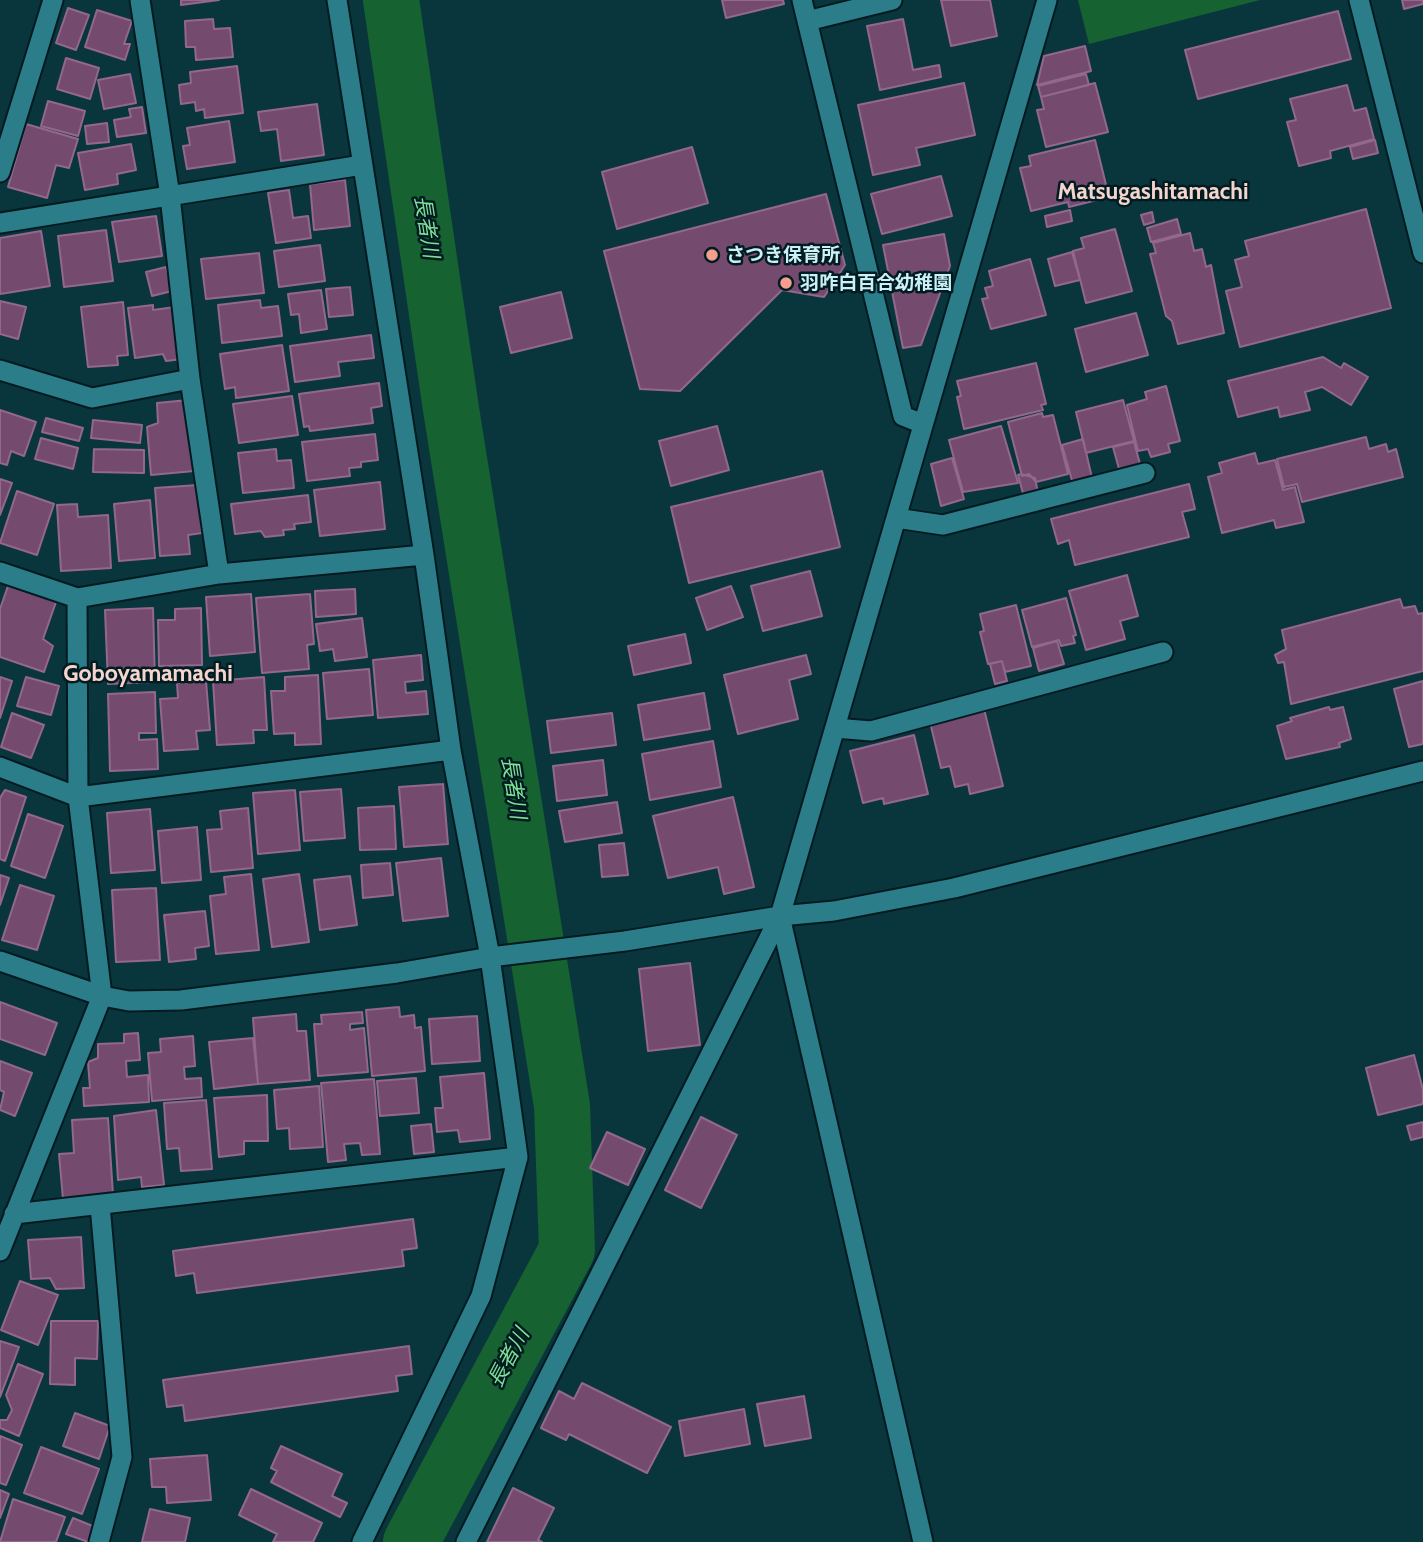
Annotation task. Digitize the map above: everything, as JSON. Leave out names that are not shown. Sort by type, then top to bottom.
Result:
[{"type":"street","points":[[0,172],[53,0]]},
{"type":"street","points":[[141,0],[170,196],[190,379],[219,574]]},
{"type":"street","points":[[337,0],[424,555],[451,750],[490,957],[518,1157],[481,1296],[362,1542]]},
{"type":"street","points":[[802,0],[903,416],[923,424]]},
{"type":"street","points":[[807,21],[892,0]]},
{"type":"street","points":[[467,1542],[780,916],[1047,0]]},
{"type":"street","points":[[1359,0],[1423,253]]},
{"type":"street","points":[[0,223],[362,165]]},
{"type":"street","points":[[0,370],[92,398],[190,379]]},
{"type":"street","points":[[896,518],[943,525],[1145,473]]},
{"type":"street","points":[[0,572],[76,598],[219,574],[424,555]]},
{"type":"street","points":[[0,1251],[102,996],[78,797],[76,598]]},
{"type":"street","points":[[835,728],[870,731],[1163,652]]},
{"type":"street","points":[[0,767],[78,797],[451,750]]},
{"type":"street","points":[[0,961],[102,996],[129,1001],[181,1000],[397,973],[490,957],[625,941],[780,916],[834,911],[954,888],[1423,771]]},
{"type":"street","points":[[780,916],[923,1542]]},
{"type":"street","points":[[14,1214],[518,1157]]},
{"type":"street","points":[[99,1542],[122,1457],[100,1205]]},
{"type":"shaded area","points":[[1078,0],[1260,0],[1089,44]]},
{"type":"building","points":[[181,0],[219,0],[181,5]]},
{"type":"building","points":[[722,0],[783,0],[784,4],[726,18]]},
{"type":"building","points":[[941,0],[990,0],[997,36],[951,46]]},
{"type":"building","points":[[1402,0],[1423,0],[1423,4],[1404,9]]},
{"type":"building","points":[[68,8],[89,15],[76,50],[56,43]]},
{"type":"building","points":[[97,10],[132,21],[124,44],[130,44],[125,60],[85,47]]},
{"type":"building","points":[[1338,11],[1351,59],[1198,99],[1185,50]]},
{"type":"building","points":[[213,19],[214,29],[230,28],[233,57],[196,60],[195,47],[186,47],[185,21]]},
{"type":"building","points":[[903,19],[913,70],[939,65],[941,77],[880,90],[867,26]]},
{"type":"building","points":[[1085,46],[1091,71],[1037,85],[1044,56]]},
{"type":"building","points":[[66,58],[99,68],[90,99],[57,89]]},
{"type":"building","points":[[237,66],[243,113],[205,118],[204,109],[196,111],[195,102],[181,104],[179,85],[191,83],[190,72]]},
{"type":"building","points":[[130,74],[136,103],[104,109],[98,80]]},
{"type":"building","points":[[1086,74],[1089,85],[1041,97],[1038,86]]},
{"type":"building","points":[[964,83],[975,135],[916,148],[920,165],[873,175],[858,105]]},
{"type":"building","points":[[1095,83],[1108,132],[1046,147],[1037,110],[1044,109],[1041,97]]},
{"type":"building","points":[[1347,85],[1354,111],[1366,108],[1374,139],[1330,151],[1331,158],[1299,166],[1287,122],[1296,120],[1290,99]]},
{"type":"building","points":[[48,101],[85,111],[78,136],[41,126]]},
{"type":"building","points":[[317,104],[324,155],[281,161],[277,129],[261,131],[258,112]]},
{"type":"building","points":[[142,107],[146,133],[117,137],[114,120],[131,117],[129,109]]},
{"type":"building","points":[[229,121],[235,162],[187,169],[183,146],[190,145],[187,128]]},
{"type":"building","points":[[107,123],[109,142],[87,144],[85,126]]},
{"type":"building","points":[[26,124],[78,139],[69,168],[56,165],[47,198],[8,187]]},
{"type":"building","points":[[1095,140],[1109,197],[1069,207],[1068,202],[1031,211],[1020,168],[1031,166],[1029,156]]},
{"type":"building","points":[[1375,140],[1378,153],[1353,159],[1350,147]]},
{"type":"building","points":[[131,144],[136,170],[117,174],[118,184],[85,190],[78,153]]},
{"type":"building","points":[[692,147],[708,203],[617,229],[602,172]]},
{"type":"building","points":[[941,176],[952,216],[882,234],[871,194]]},
{"type":"building","points":[[345,180],[350,226],[314,230],[310,184]]},
{"type":"building","points":[[289,190],[293,218],[308,216],[311,238],[276,243],[268,193]]},
{"type":"building","points":[[826,194],[845,265],[824,297],[782,290],[680,391],[640,389],[604,251]]},
{"type":"building","points":[[1366,209],[1391,308],[1240,347],[1226,291],[1242,287],[1235,260],[1249,256],[1245,241]]},
{"type":"building","points":[[1070,210],[1072,221],[1047,227],[1045,216]]},
{"type":"building","points":[[1152,212],[1154,222],[1144,225],[1141,215]]},
{"type":"building","points":[[156,216],[162,256],[119,262],[112,222]]},
{"type":"building","points":[[1177,219],[1181,234],[1151,242],[1147,228]]},
{"type":"building","points":[[1115,229],[1132,291],[1086,303],[1073,251],[1084,248],[1081,238]]},
{"type":"building","points":[[106,230],[113,281],[64,287],[58,236]]},
{"type":"building","points":[[41,231],[50,286],[0,294],[0,238]]},
{"type":"building","points":[[1190,233],[1194,251],[1202,249],[1206,267],[1211,265],[1224,333],[1178,344],[1172,321],[1166,316],[1150,254],[1156,253],[1153,243]]},
{"type":"building","points":[[944,234],[950,266],[921,345],[903,348],[883,245]]},
{"type":"building","points":[[320,245],[325,281],[279,287],[274,251]]},
{"type":"building","points":[[1072,252],[1080,280],[1055,286],[1048,259]]},
{"type":"building","points":[[259,253],[264,293],[206,299],[201,259]]},
{"type":"building","points":[[1030,259],[1046,315],[991,329],[982,299],[988,298],[985,288],[993,286],[989,271]]},
{"type":"building","points":[[166,267],[172,291],[152,296],[146,272]]},
{"type":"building","points":[[350,287],[353,315],[329,317],[326,289]]},
{"type":"building","points":[[321,290],[327,329],[301,333],[299,314],[291,315],[288,294]]},
{"type":"building","points":[[561,292],[572,338],[511,353],[500,307]]},
{"type":"building","points":[[260,300],[261,308],[278,306],[282,336],[222,343],[218,305]]},
{"type":"building","points":[[0,301],[26,307],[18,339],[0,334]]},
{"type":"building","points":[[123,302],[128,355],[117,356],[118,365],[88,367],[81,307]]},
{"type":"building","points":[[153,305],[153,310],[175,307],[182,359],[166,361],[163,354],[135,358],[128,308]]},
{"type":"building","points":[[1136,313],[1148,355],[1086,372],[1075,329]]},
{"type":"building","points":[[371,335],[374,358],[338,362],[340,376],[295,382],[290,346]]},
{"type":"building","points":[[282,345],[289,391],[236,398],[235,387],[225,389],[220,354]]},
{"type":"building","points":[[1323,357],[1341,368],[1344,363],[1368,377],[1351,405],[1322,387],[1305,392],[1310,410],[1280,417],[1278,407],[1238,417],[1228,381]]},
{"type":"building","points":[[1036,363],[1046,404],[1041,405],[1043,410],[964,429],[957,397],[961,396],[957,381]]},
{"type":"building","points":[[379,383],[382,406],[371,408],[373,423],[310,431],[309,426],[304,427],[299,394]]},
{"type":"building","points":[[1166,386],[1180,441],[1168,444],[1170,452],[1151,457],[1148,449],[1138,451],[1127,405],[1147,399],[1145,392]]},
{"type":"building","points":[[292,396],[298,435],[239,443],[233,404]]},
{"type":"building","points":[[188,400],[194,471],[151,475],[147,427],[158,423],[157,403]]},
{"type":"building","points":[[1123,400],[1134,441],[1086,453],[1076,412]]},
{"type":"building","points":[[0,410],[36,422],[24,456],[11,451],[7,465],[0,463]]},
{"type":"building","points":[[1042,413],[1043,417],[1053,415],[1068,474],[1036,482],[1029,474],[1022,476],[1008,422]]},
{"type":"building","points":[[46,418],[83,428],[79,441],[42,432]]},
{"type":"building","points":[[93,420],[142,425],[140,443],[91,438]]},
{"type":"building","points":[[717,426],[729,470],[671,486],[659,441]]},
{"type":"building","points":[[1001,426],[1018,483],[963,492],[949,440]]},
{"type":"building","points":[[375,434],[378,460],[361,462],[361,467],[349,468],[350,476],[307,481],[302,442]]},
{"type":"building","points":[[1366,437],[1369,449],[1386,444],[1388,452],[1396,449],[1403,477],[1302,502],[1297,484],[1284,487],[1277,459]]},
{"type":"building","points":[[41,438],[78,448],[73,469],[35,459]]},
{"type":"building","points":[[1083,439],[1092,478],[1073,484],[1062,445]]},
{"type":"building","points":[[1134,442],[1140,464],[1119,469],[1113,447]]},
{"type":"building","points":[[94,449],[144,450],[144,473],[93,472]]},
{"type":"building","points":[[276,449],[277,461],[291,460],[294,488],[243,493],[238,453]]},
{"type":"building","points":[[1255,453],[1258,464],[1275,460],[1283,490],[1295,487],[1304,522],[1276,528],[1274,520],[1222,533],[1208,477],[1222,473],[1219,463]]},
{"type":"building","points":[[952,458],[964,499],[941,506],[931,464]]},
{"type":"building","points":[[822,471],[840,547],[689,583],[671,507]]},
{"type":"building","points":[[1018,475],[1035,478],[1038,493],[1024,497]]},
{"type":"building","points":[[0,479],[12,483],[0,515]]},
{"type":"building","points":[[380,482],[385,529],[320,536],[314,490]]},
{"type":"building","points":[[1189,484],[1195,509],[1182,512],[1189,537],[1075,565],[1069,540],[1058,544],[1051,519]]},
{"type":"building","points":[[198,485],[202,533],[188,535],[190,554],[160,556],[155,488]]},
{"type":"building","points":[[17,491],[54,504],[37,555],[0,543]]},
{"type":"building","points":[[308,495],[311,522],[294,524],[295,529],[283,530],[284,535],[265,537],[261,531],[235,534],[231,504]]},
{"type":"building","points":[[150,500],[155,558],[119,561],[114,504]]},
{"type":"building","points":[[77,504],[78,517],[108,515],[111,568],[61,571],[57,505]]},
{"type":"building","points":[[810,571],[822,616],[763,631],[751,586]]},
{"type":"building","points":[[1127,575],[1138,616],[1120,621],[1125,639],[1086,650],[1069,591]]},
{"type":"building","points":[[8,586],[56,602],[43,639],[53,646],[44,672],[0,657],[0,609]]},
{"type":"building","points":[[731,586],[743,617],[707,630],[696,598]]},
{"type":"building","points":[[355,589],[356,614],[316,617],[315,591]]},
{"type":"building","points":[[251,594],[255,652],[210,656],[206,597]]},
{"type":"building","points":[[310,594],[314,644],[307,645],[309,669],[262,673],[256,598]]},
{"type":"building","points":[[1066,598],[1076,635],[1073,636],[1075,643],[1061,646],[1059,640],[1032,647],[1022,610]]},
{"type":"building","points":[[1400,599],[1403,608],[1415,606],[1418,614],[1423,613],[1423,671],[1291,704],[1284,662],[1278,663],[1275,655],[1286,649],[1282,630]]},
{"type":"building","points":[[1016,605],[1031,666],[1005,672],[1002,661],[988,664],[980,632],[984,631],[980,614]]},
{"type":"building","points":[[153,608],[155,682],[108,684],[105,610]]},
{"type":"building","points":[[201,608],[202,665],[159,666],[158,620],[175,620],[175,609]]},
{"type":"building","points":[[362,618],[367,657],[335,661],[333,649],[320,651],[316,624]]},
{"type":"building","points":[[685,634],[691,663],[634,675],[628,646]]},
{"type":"building","points":[[1057,641],[1064,664],[1039,671],[1033,648]]},
{"type":"building","points":[[421,655],[423,680],[405,682],[406,693],[426,691],[428,714],[378,718],[373,660]]},
{"type":"building","points":[[806,655],[811,674],[789,680],[798,719],[738,734],[724,675]]},
{"type":"building","points":[[1002,661],[1007,681],[995,684],[990,664]]},
{"type":"building","points":[[369,669],[373,715],[327,719],[323,673]]},
{"type":"building","points":[[318,675],[321,744],[295,745],[295,733],[274,734],[271,691],[285,691],[285,677]]},
{"type":"building","points":[[0,677],[12,681],[0,718]]},
{"type":"building","points":[[26,677],[59,686],[51,715],[17,706]]},
{"type":"building","points":[[264,677],[267,730],[253,730],[254,743],[217,745],[213,681]]},
{"type":"building","points":[[206,681],[210,730],[196,731],[198,749],[164,751],[160,699],[178,698],[177,683]]},
{"type":"building","points":[[1423,681],[1423,744],[1409,747],[1394,689]]},
{"type":"building","points":[[155,692],[156,733],[139,733],[139,740],[157,739],[158,769],[110,771],[108,694]]},
{"type":"building","points":[[704,693],[710,729],[644,740],[638,705]]},
{"type":"building","points":[[1329,707],[1330,710],[1343,707],[1351,739],[1339,743],[1340,747],[1286,759],[1277,726],[1292,721],[1290,718]]},
{"type":"building","points":[[984,709],[1003,786],[970,794],[968,784],[955,787],[950,766],[941,768],[930,722]]},
{"type":"building","points":[[12,713],[44,725],[31,758],[1,747]]},
{"type":"building","points":[[612,713],[616,745],[551,753],[547,721]]},
{"type":"building","points":[[914,735],[928,794],[884,804],[883,798],[863,803],[850,751]]},
{"type":"building","points":[[713,741],[721,787],[650,800],[642,754]]},
{"type":"building","points":[[603,760],[607,795],[557,801],[553,766]]},
{"type":"building","points":[[443,784],[448,844],[404,847],[399,787]]},
{"type":"building","points":[[341,789],[345,838],[304,841],[300,792]]},
{"type":"building","points":[[5,790],[26,797],[5,861],[0,859],[0,798]]},
{"type":"building","points":[[295,790],[300,850],[258,854],[253,793]]},
{"type":"building","points":[[733,797],[754,887],[724,894],[718,867],[668,878],[653,816]]},
{"type":"building","points":[[617,802],[622,833],[565,842],[559,811]]},
{"type":"building","points":[[394,806],[396,849],[360,850],[358,808]]},
{"type":"building","points":[[248,808],[253,868],[211,872],[207,830],[222,829],[220,811]]},
{"type":"building","points":[[150,809],[155,870],[111,873],[107,813]]},
{"type":"building","points":[[28,814],[63,826],[45,878],[11,866]]},
{"type":"building","points":[[197,827],[201,880],[162,883],[158,831]]},
{"type":"building","points":[[624,843],[628,875],[602,877],[599,845]]},
{"type":"building","points":[[441,858],[448,916],[403,921],[396,863]]},
{"type":"building","points":[[390,863],[393,895],[363,898],[361,865]]},
{"type":"building","points":[[251,874],[259,950],[216,954],[210,896],[226,894],[224,877]]},
{"type":"building","points":[[299,874],[309,942],[272,947],[263,879]]},
{"type":"building","points":[[0,875],[9,878],[0,905]]},
{"type":"building","points":[[350,876],[357,925],[320,930],[314,880]]},
{"type":"building","points":[[20,885],[54,896],[37,950],[2,940]]},
{"type":"building","points":[[156,888],[160,960],[116,962],[112,890]]},
{"type":"building","points":[[205,911],[209,946],[195,948],[196,959],[169,962],[164,915]]},
{"type":"building","points":[[690,963],[700,1045],[648,1051],[639,969]]},
{"type":"building","points":[[0,1002],[57,1023],[45,1055],[0,1039]]},
{"type":"building","points":[[399,1007],[400,1017],[414,1015],[415,1028],[421,1027],[425,1071],[372,1076],[366,1010]]},
{"type":"building","points":[[362,1012],[363,1023],[350,1024],[350,1030],[364,1028],[368,1072],[318,1076],[314,1024],[322,1024],[321,1015]]},
{"type":"building","points":[[296,1014],[297,1031],[306,1031],[310,1080],[258,1084],[253,1018]]},
{"type":"building","points":[[477,1016],[480,1061],[432,1064],[429,1019]]},
{"type":"building","points":[[138,1033],[140,1060],[126,1061],[127,1077],[148,1075],[149,1102],[84,1106],[83,1088],[90,1088],[88,1062],[98,1058],[98,1044],[124,1043],[124,1034]]},
{"type":"building","points":[[193,1036],[195,1066],[184,1067],[185,1079],[201,1078],[202,1097],[152,1101],[148,1053],[161,1052],[160,1039]]},
{"type":"building","points":[[253,1038],[258,1084],[214,1089],[209,1042]]},
{"type":"building","points":[[1414,1055],[1423,1090],[1423,1104],[1378,1115],[1366,1068]]},
{"type":"building","points":[[0,1061],[32,1073],[15,1116],[0,1110],[4,1092],[0,1090]]},
{"type":"building","points":[[484,1073],[490,1139],[460,1142],[458,1130],[437,1132],[435,1108],[443,1108],[440,1077]]},
{"type":"building","points":[[416,1078],[419,1113],[380,1116],[377,1081]]},
{"type":"building","points":[[374,1079],[380,1154],[362,1155],[360,1143],[344,1144],[346,1160],[328,1162],[321,1083]]},
{"type":"building","points":[[319,1086],[323,1147],[290,1149],[289,1128],[277,1129],[274,1090]]},
{"type":"building","points":[[267,1095],[268,1141],[244,1141],[244,1154],[219,1157],[214,1098]]},
{"type":"building","points":[[206,1100],[212,1169],[181,1171],[179,1148],[167,1149],[164,1103]]},
{"type":"building","points":[[156,1110],[164,1185],[142,1187],[141,1177],[118,1180],[114,1116]]},
{"type":"building","points":[[701,1117],[737,1135],[701,1208],[665,1190]]},
{"type":"building","points":[[108,1118],[113,1195],[63,1199],[59,1154],[74,1153],[72,1120]]},
{"type":"building","points":[[1423,1122],[1423,1137],[1411,1140],[1407,1126]]},
{"type":"building","points":[[431,1124],[434,1152],[414,1154],[411,1126]]},
{"type":"building","points":[[607,1132],[645,1149],[628,1185],[590,1168]]},
{"type":"building","points":[[413,1219],[417,1248],[402,1250],[404,1266],[197,1293],[194,1273],[176,1276],[173,1251]]},
{"type":"building","points":[[81,1237],[84,1288],[56,1289],[50,1278],[31,1279],[28,1240]]},
{"type":"building","points":[[20,1281],[58,1295],[38,1345],[1,1330]]},
{"type":"building","points":[[51,1321],[98,1321],[97,1359],[75,1358],[75,1385],[50,1384]]},
{"type":"building","points":[[0,1341],[19,1347],[0,1397]]},
{"type":"building","points":[[409,1346],[412,1374],[396,1376],[398,1391],[185,1421],[183,1405],[167,1407],[163,1380]]},
{"type":"building","points":[[18,1364],[43,1374],[19,1436],[0,1428],[0,1420],[7,1420],[12,1410],[6,1395]]},
{"type":"building","points":[[582,1383],[671,1427],[647,1473],[569,1434],[566,1440],[541,1428],[559,1391],[574,1399]]},
{"type":"building","points":[[804,1396],[811,1438],[765,1446],[757,1404]]},
{"type":"building","points":[[744,1409],[750,1444],[685,1456],[679,1421]]},
{"type":"building","points":[[75,1413],[110,1426],[99,1459],[63,1446]]},
{"type":"building","points":[[0,1436],[22,1445],[6,1485],[0,1483]]},
{"type":"building","points":[[281,1446],[342,1474],[332,1496],[347,1503],[340,1517],[271,1482],[277,1471],[271,1468]]},
{"type":"building","points":[[41,1447],[99,1469],[82,1514],[24,1493]]},
{"type":"building","points":[[207,1455],[211,1500],[167,1503],[166,1487],[152,1487],[150,1459]]},
{"type":"building","points":[[513,1488],[554,1508],[538,1540],[542,1542],[487,1542]]},
{"type":"building","points":[[251,1489],[322,1523],[313,1542],[273,1542],[277,1534],[239,1515]]},
{"type":"building","points":[[0,1490],[9,1494],[0,1518]]},
{"type":"building","points":[[13,1499],[65,1517],[56,1542],[0,1542]]},
{"type":"building","points":[[150,1509],[190,1518],[185,1542],[142,1542]]},
{"type":"building","points":[[73,1518],[95,1527],[88,1542],[66,1534]]},
{"type":"waterway","name":"長者川","points":[[391,0],[451,409],[562,1106],[567,1250],[411,1542]]},
{"type":"place","name":"さつき保育所","points":[[712,255]]},
{"type":"place","name":"羽咋白百合幼稚園","points":[[786,283]]},
{"type":"district","name":"Matsugashitamachi","points":[[1153,192]]},
{"type":"district","name":"Goboyamamachi","points":[[148,674]]}]
